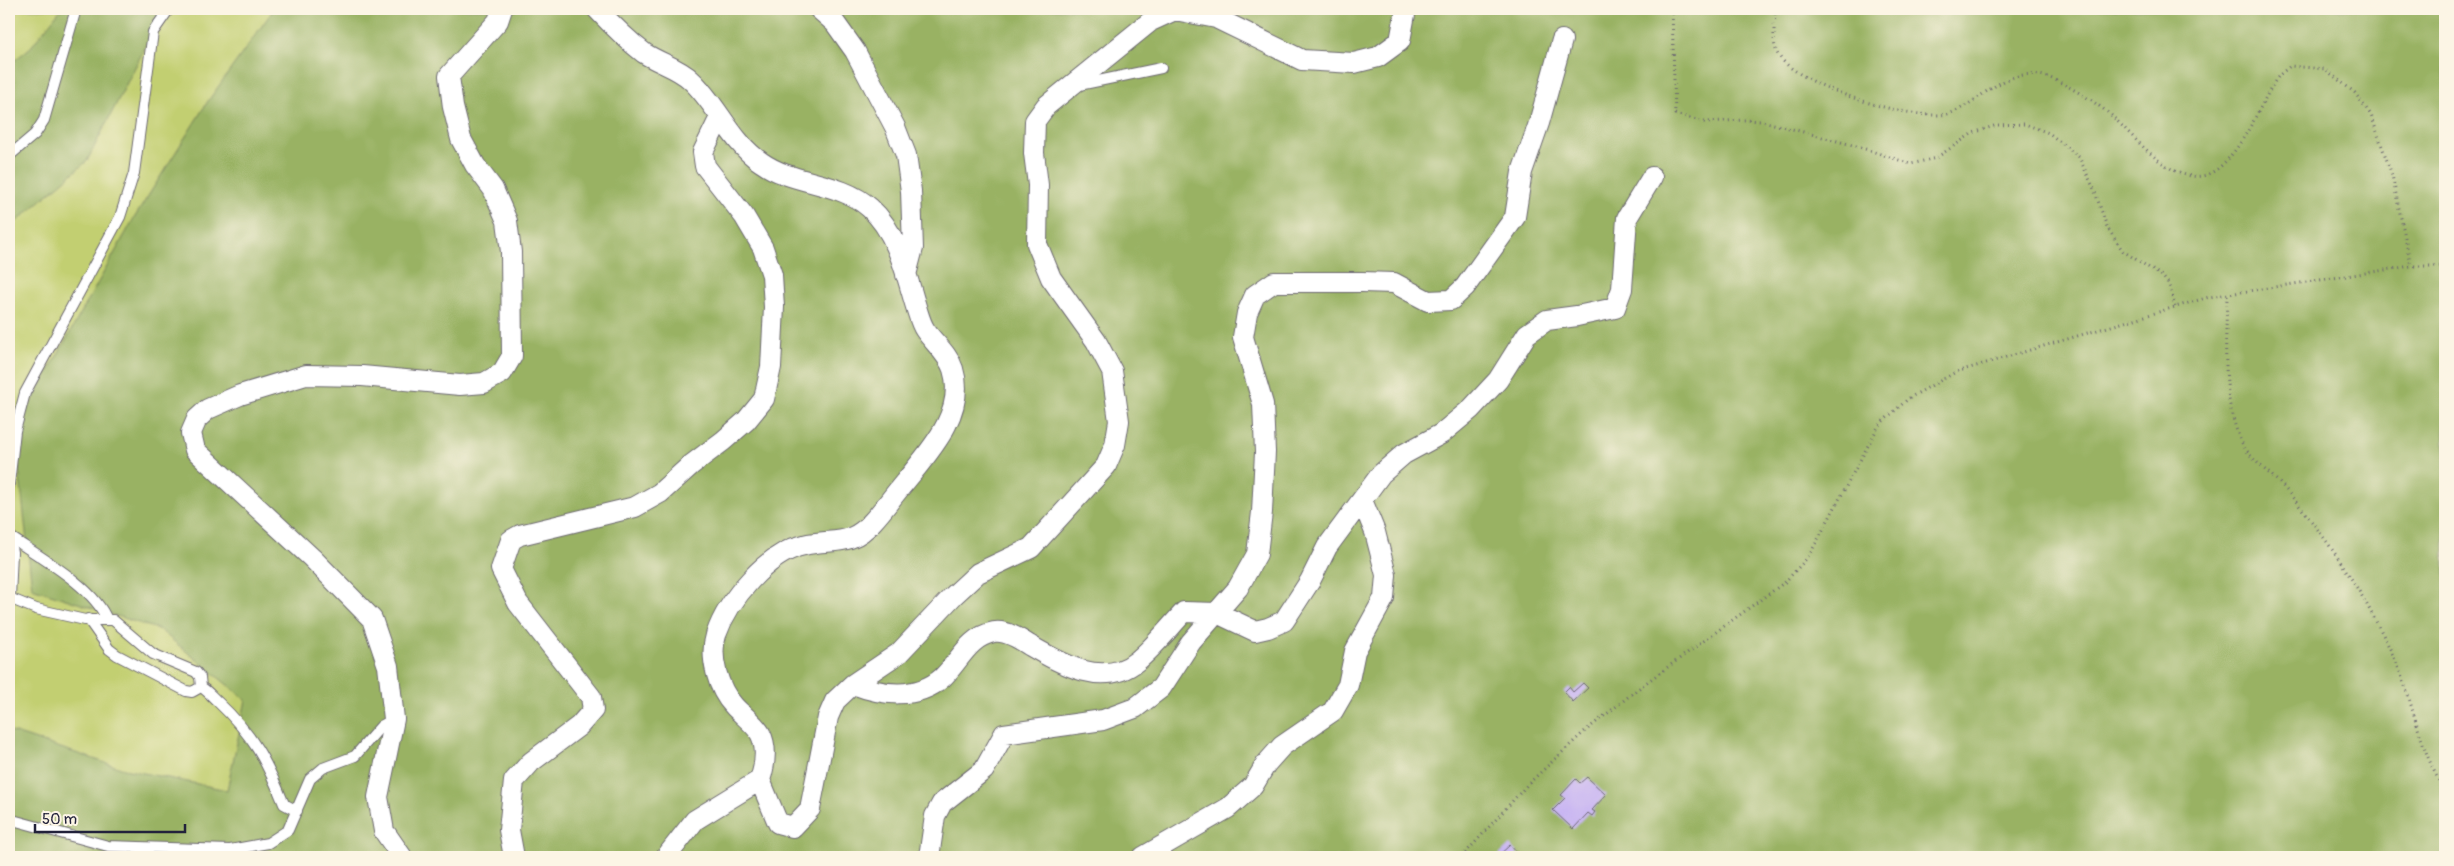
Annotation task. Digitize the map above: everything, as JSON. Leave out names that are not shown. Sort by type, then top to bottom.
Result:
[{"type":"street","points":[[402,857],[384,831],[378,797],[394,718],[388,666],[372,619],[312,558],[195,450],[191,433],[197,419],[208,409],[240,395],[306,375],[362,376],[460,385],[484,383],[502,373],[512,356],[511,252],[507,221],[493,189],[475,165],[461,139],[453,107],[449,76],[498,21],[502,9]]},
{"type":"street","points":[[596,9],[616,29],[645,53],[690,79],[720,117],[759,161],[779,173],[852,196],[870,208],[884,224],[895,244],[923,327],[944,353],[953,368],[956,391],[948,422],[934,446],[871,524],[847,541],[803,545],[779,556],[745,586],[730,605],[725,612],[715,639],[715,668],[721,685],[730,702],[760,733],[766,759],[760,780],[778,823],[793,827],[810,809],[828,717],[836,701],[853,684],[899,653],[978,572],[1030,548],[1106,466],[1115,445],[1119,421],[1112,371],[1096,341],[1051,278],[1037,244],[1038,185],[1034,153],[1035,121],[1046,106],[1073,87],[1151,21],[1175,10],[1216,18],[1302,60],[1354,63],[1378,57],[1400,41],[1406,9]]},
{"type":"street","points":[[819,9],[835,23],[855,51],[895,127],[906,155],[911,191],[913,248],[906,275]]},
{"type":"street","points":[[929,857],[935,816],[942,804],[984,770],[1004,734],[1103,720],[1135,708],[1161,688],[1191,642],[1238,588],[1257,554],[1262,512],[1265,452],[1263,404],[1243,337],[1247,313],[1256,295],[1274,282],[1370,282],[1394,283],[1428,301],[1451,300],[1465,287],[1515,217],[1522,172],[1540,123],[1562,40]]},
{"type":"street","points":[[514,857],[509,830],[514,781],[531,762],[579,726],[593,710],[591,697],[518,603],[501,569],[511,540],[520,535],[634,507],[643,503],[660,493],[691,465],[723,441],[746,421],[764,399],[771,367],[774,307],[772,275],[763,248],[744,216],[705,166],[703,152],[720,117]]},
{"type":"street","points":[[853,684],[870,691],[898,694],[922,690],[942,678],[962,652],[981,634],[998,631],[1017,637],[1060,663],[1097,674],[1118,672],[1136,661],[1184,612],[1217,613],[1255,631],[1268,628],[1284,620],[1310,581],[1327,546],[1381,474],[1404,454],[1440,434],[1471,409],[1498,380],[1528,334],[1546,320],[1615,308],[1622,288],[1627,218],[1652,177]]},
{"type":"street","points":[[1143,857],[1228,808],[1253,786],[1266,764],[1282,746],[1333,710],[1348,685],[1355,651],[1384,598],[1386,575],[1375,532],[1362,500]]},
{"type":"street","points":[[666,857],[695,820],[760,780]]},
{"type":"lane","points":[[9,156],[35,134],[44,120],[76,9]]},
{"type":"lane","points":[[9,484],[15,431],[26,393],[120,217],[134,172],[154,32],[169,9]]},
{"type":"lane","points":[[1073,87],[1161,68]]},
{"type":"lane","points":[[9,535],[12,552],[9,598],[36,609],[88,620],[113,620],[153,654],[196,672],[200,676],[201,687],[230,712],[248,733],[266,761],[284,804],[297,811]]},
{"type":"lane","points":[[9,535],[60,570],[102,607],[108,620]]},
{"type":"lane","points":[[88,620],[109,649],[117,655],[186,691],[192,692],[201,687]]},
{"type":"lane","points":[[9,819],[108,846],[230,850],[268,843],[288,830],[310,779],[323,768],[355,756],[380,726],[394,718]]},
{"type":"path","points":[[1672,9],[1675,114],[1704,122],[1762,121],[1856,146],[1911,164],[1936,158],[1973,133],[1997,125],[2025,124],[2049,133],[2079,158],[2094,189],[2107,227],[2123,251],[2162,276],[2169,284],[2175,307]]},
{"type":"path","points":[[1775,9],[1776,51],[1787,64],[1829,90],[1880,106],[1934,116],[1951,113],[2006,79],[2039,75],[2065,86],[2112,116],[2157,160],[2185,175],[2208,175],[2228,160],[2254,120],[2278,76],[2290,66],[2325,69],[2356,93],[2370,115],[2392,175],[2411,266]]},
{"type":"path","points":[[1462,857],[1527,785],[1584,732],[1644,685],[1785,582],[1809,556],[1879,425],[1909,398],[1956,372],[2175,307],[2227,295],[2411,266],[2445,266]]},
{"type":"path","points":[[2227,295],[2226,367],[2231,407],[2241,442],[2255,462],[2284,486],[2317,526],[2366,603],[2398,668],[2419,738],[2445,791]]},
{"type":"green space","points":[[9,9],[305,9],[329,857],[9,857]]},
{"type":"green space","points":[[61,9],[176,9],[153,32],[87,161],[9,228],[9,65],[31,47]]},
{"type":"green space","points":[[274,9],[2445,9],[2445,857],[9,857],[9,731],[124,769],[227,790],[246,700],[160,630],[32,588],[15,431],[133,220],[208,101]]},
{"type":"building","points":[[1583,683],[1588,688],[1573,702],[1564,692],[1569,687],[1573,692]]},
{"type":"building","points":[[1587,777],[1606,795],[1592,810],[1595,812],[1592,816],[1588,813],[1573,829],[1553,810],[1565,798],[1561,795],[1576,779],[1580,783]]},
{"type":"building","points":[[1510,845],[1518,854],[1515,857],[1498,856]]}]
